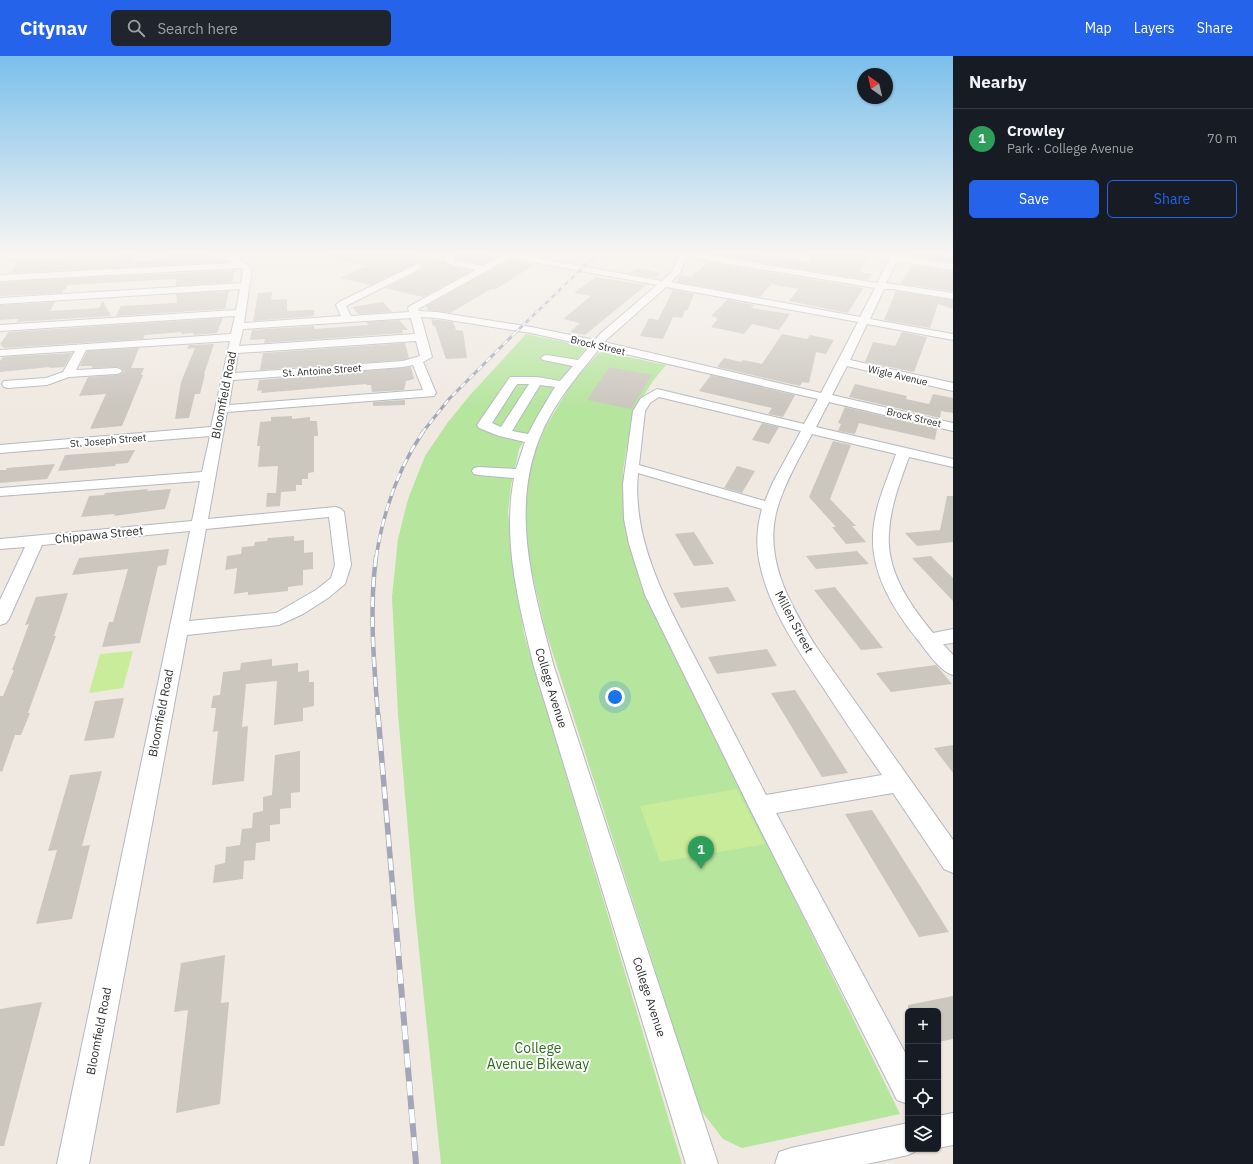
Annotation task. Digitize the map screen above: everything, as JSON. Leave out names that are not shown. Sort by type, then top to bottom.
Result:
[{"type":"street","name":"Bloomfield Road","points":[[73,1164],[228,377],[241,304]]},
{"type":"street","points":[[343,304],[341,305],[347,319]]},
{"type":"street","points":[[221,409],[430,394],[417,361],[426,357],[413,308],[421,304]]},
{"type":"street","name":"College Avenue","points":[[641,304],[606,335],[563,385],[531,439],[518,496],[517,520],[520,563],[529,608],[544,667],[702,1164]]},
{"type":"street","points":[[752,304],[863,330],[892,326],[953,337]]},
{"type":"street","name":"Millen Street","points":[[873,304],[863,330],[843,362],[772,498],[766,525],[766,555],[774,582],[784,607],[810,653],[953,861]]},
{"type":"street","name":"Brock Street","points":[[0,328],[236,331],[347,319],[415,314],[437,315],[513,327],[598,344],[631,352],[648,362],[825,397],[953,427]]},
{"type":"street","points":[[881,334],[886,335],[892,326]]},
{"type":"street","points":[[0,353],[82,348],[236,331],[421,337]]},
{"type":"street","points":[[68,374],[82,348]]},
{"type":"street","points":[[625,364],[631,352]]},
{"type":"street","points":[[548,358],[581,364]]},
{"type":"street","name":"St. Antoine Street","points":[[228,377],[403,364],[417,361]]},
{"type":"street","name":"Wigle Avenue","points":[[843,362],[953,387]]},
{"type":"street","points":[[8,384],[47,381],[68,374],[116,371]]},
{"type":"street","points":[[531,439],[484,425],[514,380],[537,381],[563,385]]},
{"type":"street","points":[[504,432],[537,381]]},
{"type":"street","points":[[905,1083],[760,806],[654,595],[637,544],[632,519],[630,484],[639,411],[645,402],[657,393],[953,463]]},
{"type":"street","name":"St. Joseph Street","points":[[0,449],[217,431]]},
{"type":"street","points":[[904,452],[888,500],[880,532],[882,554],[886,573],[894,591],[907,613],[928,640],[953,668]]},
{"type":"street","points":[[632,467],[770,507]]},
{"type":"street","points":[[479,471],[522,474]]},
{"type":"street","points":[[0,492],[208,476]]},
{"type":"street","name":"Chippawa Street","points":[[0,544],[336,512],[343,565],[339,580],[322,594],[297,610],[279,618],[178,629]]},
{"type":"street","points":[[0,619],[36,541]]},
{"type":"street","points":[[928,640],[953,636]]},
{"type":"street","points":[[760,806],[899,782]]},
{"type":"street","points":[[941,1131],[953,1129]]},
{"type":"street","points":[[792,1164],[905,1139]]},
{"type":"green space","name":"College Avenue Bikeway","points":[[526,334],[584,346],[585,349],[566,373],[519,449],[511,485],[508,512],[511,547],[524,634],[682,1164],[441,1164],[415,911],[398,714],[392,597],[398,539],[408,499],[425,456],[448,422],[471,394]]},
{"type":"green space","points":[[604,352],[666,365],[653,381],[633,412],[623,470],[625,522],[641,586],[900,1114],[742,1148],[723,1139],[700,1109],[545,629],[527,552],[525,522],[528,484],[533,456],[546,426],[575,378],[599,353]]},
{"type":"green space","points":[[133,651],[123,688],[89,693],[100,654]]},
{"type":"green space","points":[[737,789],[765,844],[660,862],[640,806]]},
{"type":"building","points":[[54,304],[50,311],[99,308],[101,304],[104,304],[111,316],[16,322],[19,319],[0,320],[0,305]]},
{"type":"building","points":[[164,304],[226,304],[225,309],[116,316],[121,306]]},
{"type":"building","points":[[256,304],[287,304],[287,311],[314,310],[314,316],[253,321]]},
{"type":"building","points":[[372,304],[385,304],[392,312],[358,314],[352,307]]},
{"type":"building","points":[[430,304],[466,304],[450,313],[428,310],[426,306]]},
{"type":"building","points":[[582,304],[623,304],[585,335],[570,332],[580,323],[563,319]]},
{"type":"building","points":[[666,304],[690,304],[687,311],[685,310],[682,318],[673,317],[663,339],[640,336],[649,318],[658,320]]},
{"type":"building","points":[[723,304],[747,304],[754,305],[751,308],[790,314],[779,330],[752,324],[744,334],[711,327],[718,319],[716,319],[717,317],[711,316]]},
{"type":"building","points":[[802,304],[854,304],[848,313]]},
{"type":"building","points":[[891,304],[953,304],[953,309],[938,304],[930,328],[884,320]]},
{"type":"building","points":[[223,318],[217,333],[193,335],[194,333],[181,334],[182,332],[145,335],[143,339],[4,348],[0,344],[9,332]]},
{"type":"building","points":[[431,319],[453,322],[456,330],[463,331],[467,358],[446,359],[435,326],[433,326]]},
{"type":"building","points":[[399,320],[408,330],[402,330],[403,333],[264,343],[265,339],[250,340],[252,330],[314,326],[314,329],[369,325],[366,322]]},
{"type":"building","points":[[902,332],[927,337],[914,372],[865,362],[873,342],[895,346]]},
{"type":"building","points":[[782,334],[807,339],[810,335],[834,340],[826,354],[816,352],[809,383],[802,382],[800,386],[717,367],[724,358],[741,362],[743,360],[762,364]]},
{"type":"building","points":[[405,343],[409,358],[403,360],[260,370],[263,353]]},
{"type":"building","points":[[214,344],[204,374],[200,394],[195,394],[189,418],[175,419],[181,382],[195,348],[187,349],[189,345]]},
{"type":"building","points":[[139,348],[131,368],[144,368],[141,375],[143,375],[122,426],[90,429],[106,394],[79,396],[88,377],[116,375],[121,374],[124,371],[121,368],[116,367],[93,368],[92,366],[80,366],[87,351]]},
{"type":"building","points":[[72,353],[64,367],[0,372],[0,361],[3,357]]},
{"type":"building","points":[[411,367],[414,379],[406,381],[404,390],[372,392],[371,385],[366,384],[261,393],[262,390],[257,391],[259,380]]},
{"type":"building","points":[[609,367],[652,375],[631,409],[587,400]]},
{"type":"building","points":[[711,375],[795,395],[783,417],[768,414],[772,408],[699,391]]},
{"type":"building","points":[[855,384],[907,396],[906,399],[929,404],[933,394],[953,398],[953,413],[941,411],[940,418],[849,397]]},
{"type":"building","points":[[405,400],[405,405],[373,406],[373,402]]},
{"type":"building","points":[[845,407],[937,429],[935,440],[859,423],[855,434],[838,431],[841,424],[838,423]]},
{"type":"building","points":[[292,416],[292,419],[310,417],[310,421],[317,421],[318,436],[314,436],[314,472],[308,473],[308,479],[302,479],[302,485],[296,485],[296,491],[281,492],[280,506],[266,507],[267,493],[276,493],[278,466],[258,467],[260,446],[257,446],[260,422],[271,421],[271,417]]},
{"type":"building","points":[[762,423],[779,427],[769,444],[752,440]]},
{"type":"building","points":[[833,441],[851,445],[830,499],[856,526],[852,526],[866,542],[846,544],[832,527],[836,527],[809,497]]},
{"type":"building","points":[[135,450],[128,463],[116,464],[115,466],[58,471],[65,455]]},
{"type":"building","points":[[55,464],[47,479],[0,483],[0,470],[6,470],[7,468]]},
{"type":"building","points":[[737,466],[755,471],[742,493],[724,488]]},
{"type":"building","points":[[148,489],[147,491],[171,489],[165,509],[114,516],[115,514],[81,517],[89,496]]},
{"type":"building","points":[[947,496],[953,496],[953,542],[917,546],[905,533],[940,530]]},
{"type":"building","points":[[694,532],[714,564],[694,566],[675,534]]},
{"type":"building","points":[[294,536],[294,541],[304,540],[304,553],[313,552],[313,569],[303,570],[303,585],[288,587],[288,591],[248,595],[248,592],[234,594],[237,568],[225,570],[227,556],[241,554],[242,547],[254,546],[255,542],[267,541],[268,538]]},
{"type":"building","points":[[169,549],[166,565],[158,566],[140,643],[102,647],[109,622],[113,622],[128,569],[72,575],[79,558]]},
{"type":"building","points":[[857,551],[869,564],[816,569],[806,556]]},
{"type":"building","points":[[931,556],[953,578],[953,601],[912,558]]},
{"type":"building","points":[[728,587],[736,601],[681,608],[673,593]]},
{"type":"building","points":[[835,587],[883,648],[861,650],[814,590]]},
{"type":"building","points":[[68,593],[54,636],[56,636],[28,713],[30,713],[21,735],[15,735],[2,772],[0,771],[0,696],[3,696],[14,670],[12,670],[29,624],[25,625],[36,597]]},
{"type":"building","points":[[767,649],[777,666],[717,674],[708,657]]},
{"type":"building","points":[[272,659],[272,666],[298,663],[298,672],[309,670],[309,682],[314,682],[314,706],[303,708],[303,721],[274,725],[277,681],[246,684],[242,727],[248,726],[244,781],[212,785],[218,731],[213,732],[216,708],[211,708],[213,696],[220,695],[223,672],[240,670],[241,663]]},
{"type":"building","points":[[936,665],[952,684],[891,692],[876,673]]},
{"type":"building","points":[[795,690],[848,773],[822,777],[771,693]]},
{"type":"building","points":[[124,698],[114,738],[84,741],[95,701]]},
{"type":"building","points":[[953,745],[953,773],[934,748]]},
{"type":"building","points":[[300,751],[300,792],[291,793],[291,808],[280,809],[280,824],[270,825],[270,841],[256,843],[255,860],[244,861],[243,879],[213,883],[215,865],[225,863],[226,847],[240,845],[242,829],[252,828],[253,813],[263,811],[263,797],[272,795],[275,755]]},
{"type":"building","points":[[102,771],[82,846],[90,845],[72,919],[36,924],[57,850],[48,851],[70,775]]},
{"type":"building","points":[[872,810],[949,932],[919,937],[845,814]]},
{"type":"building","points":[[225,955],[221,1003],[229,1002],[220,1104],[176,1113],[188,1010],[174,1012],[181,963]]},
{"type":"building","points":[[953,996],[953,1039],[941,1041],[941,1008],[908,1008],[908,1005]]},
{"type":"building","points":[[42,1002],[4,1146],[0,1146],[0,1009]]},
{"type":"railway","points":[[516,332],[545,304]]},
{"type":"railway","points":[[422,433],[449,399],[516,332]]},
{"type":"railway","points":[[376,558],[392,492],[406,461],[423,432]]},
{"type":"railway","points":[[376,557],[373,617],[378,716]]},
{"type":"railway","points":[[378,715],[395,915]]},
{"type":"railway","points":[[395,914],[416,1164]]},
{"type":"place","name":"Crowley","points":[[701,869]]}]
